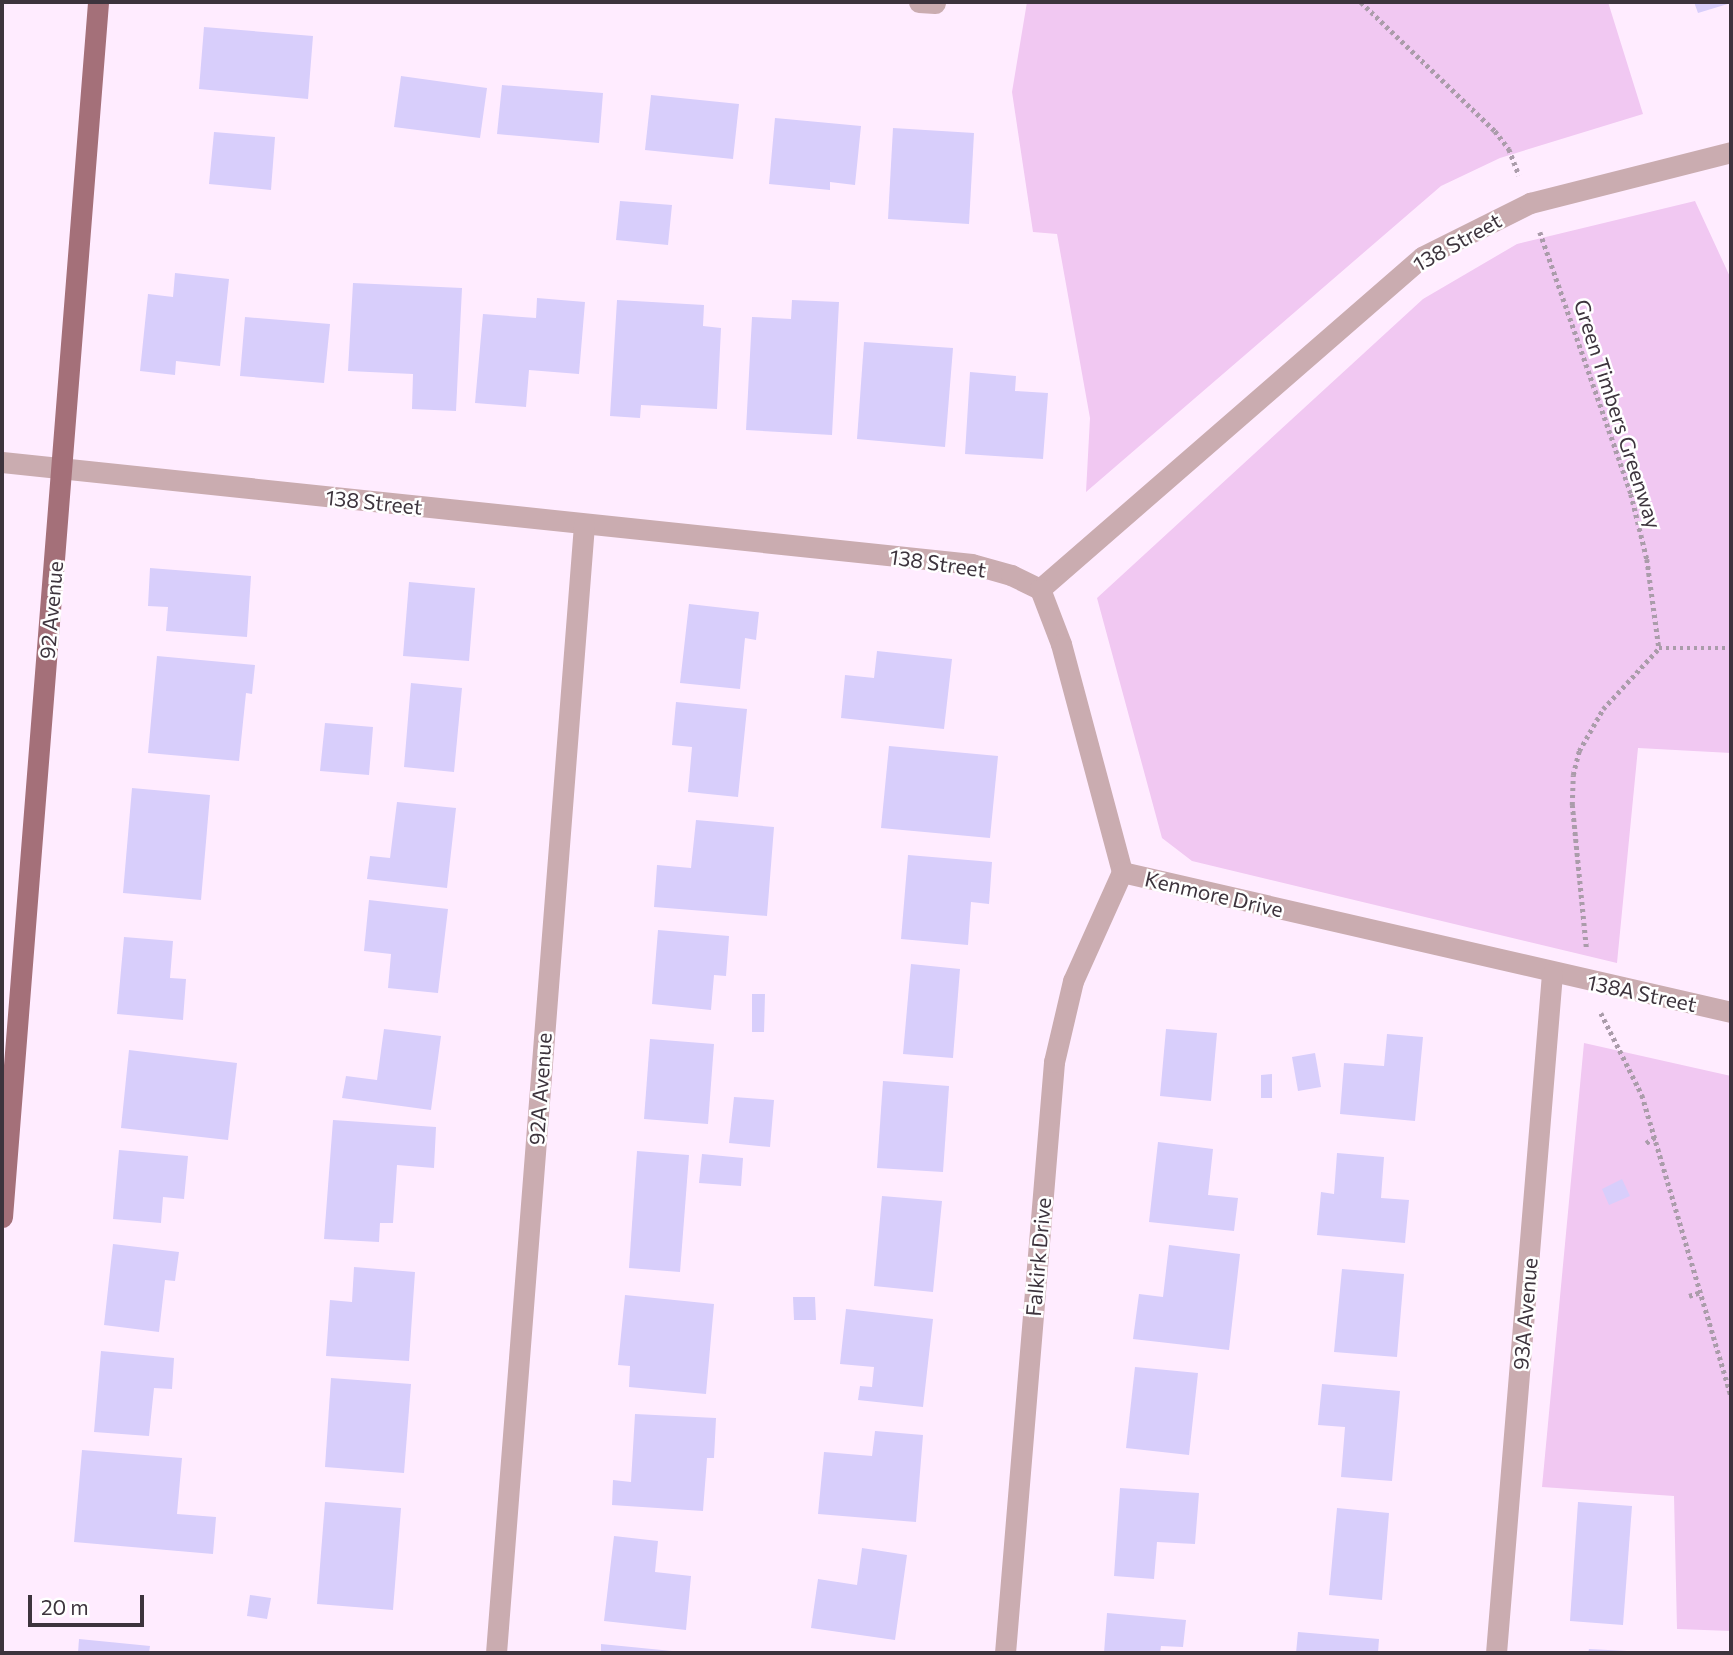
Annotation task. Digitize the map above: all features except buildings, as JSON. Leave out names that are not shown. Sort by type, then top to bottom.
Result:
[{"type":"main road","name":"92 Avenue","points":[[2,1217],[99,2]]},
{"type":"street","name":"138 Street","points":[[2,463],[972,564],[1011,575],[1040,589],[1422,257],[1530,203],[1731,152]]},
{"type":"street","name":"92A Avenue","points":[[496,1653],[583,524]]},
{"type":"street","name":"Kenmore Drive","points":[[1040,589],[1061,644],[1122,872],[1552,974]]},
{"type":"street","name":"Falkirk Drive","points":[[1005,1653],[1054,1062],[1073,981],[1122,872]]},
{"type":"street","name":"138A Street","points":[[1552,974],[1731,1012]]},
{"type":"street","name":"93A Avenue","points":[[1496,1653],[1552,974]]},
{"type":"path","points":[[1361,2],[1496,131],[1509,149],[1520,176]]},
{"type":"path","name":"Green Timbers Greenway","points":[[1538,227],[1632,494],[1647,559],[1659,648]]},
{"type":"path","points":[[1587,951],[1573,775],[1579,751],[1603,709],[1659,648],[1731,648]]},
{"type":"path","points":[[1599,1010],[1642,1095],[1731,1395]]},
{"type":"path","points":[[1646,1143],[1655,1137]]},
{"type":"path","points":[[1689,1296],[1701,1292]]},
{"type":"shaded area","points":[[1027,2],[1608,2],[1643,114],[1500,158],[1441,186],[1086,492],[1090,418],[1057,234],[1033,232],[1012,92]]},
{"type":"shaded area","points":[[1695,201],[1731,279],[1731,753],[1638,748],[1617,963],[1192,861],[1162,838],[1097,598],[1423,299],[1517,244]]},
{"type":"shaded area","points":[[1584,1043],[1731,1076],[1731,1631],[1677,1629],[1674,1496],[1542,1487]]}]
